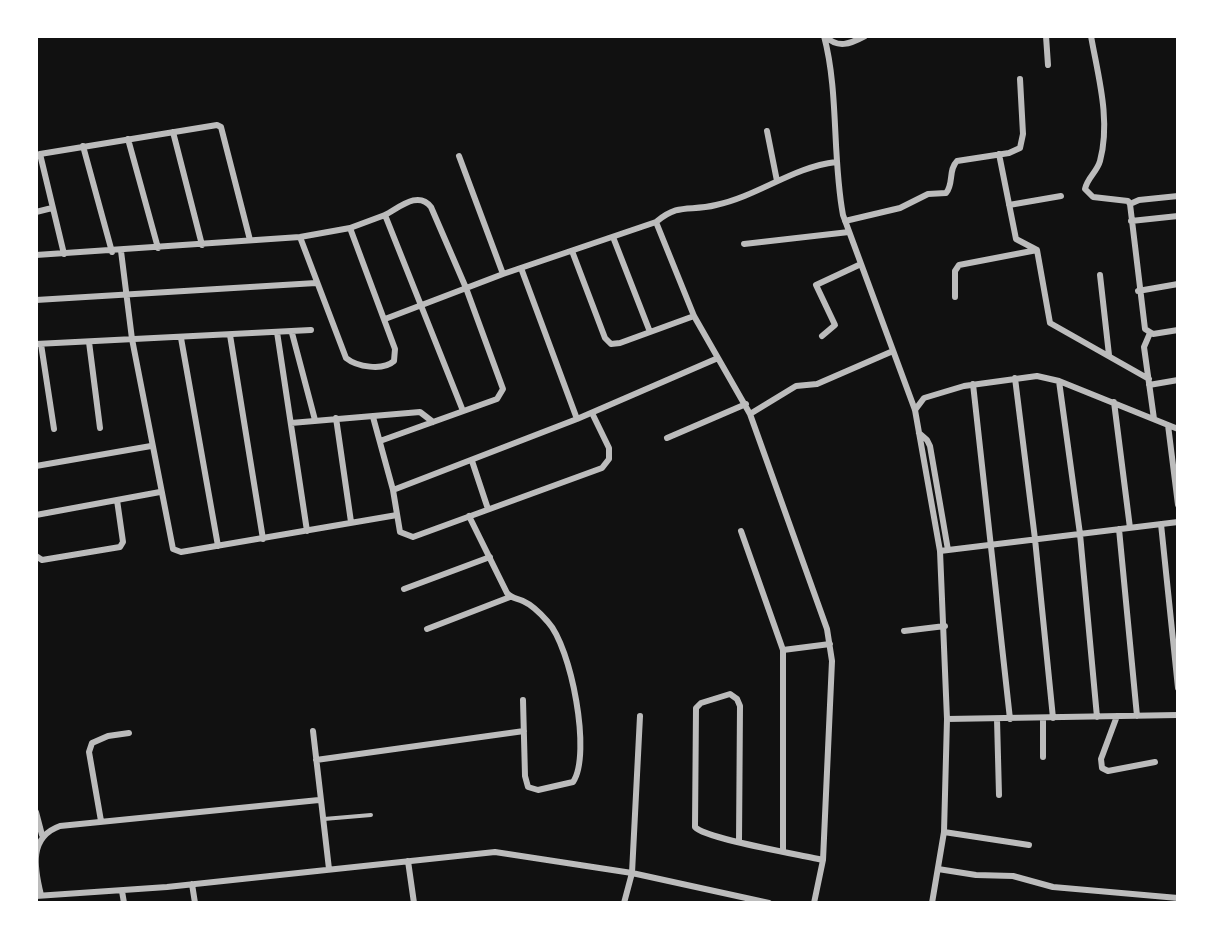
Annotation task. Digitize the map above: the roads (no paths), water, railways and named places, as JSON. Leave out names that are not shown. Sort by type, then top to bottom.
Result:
[{"type":"street","points":[[825,36],[831,42],[841,45],[865,36]]},
{"type":"street","points":[[825,36],[836,162],[845,221],[915,410],[940,551],[945,626],[947,719],[944,832],[932,903]]},
{"type":"street","points":[[1046,36],[1048,65]]},
{"type":"street","points":[[1091,36],[1101,92],[1104,131],[1100,161],[1085,189],[1093,197],[1128,201],[1130,204],[1143,324],[1150,333]]},
{"type":"street","points":[[845,221],[900,208],[928,194],[946,193],[950,187],[953,165],[957,161],[1016,151],[1022,145],[1020,79]]},
{"type":"street","points":[[64,254],[40,154],[217,125],[221,127],[250,240]]},
{"type":"street","points":[[767,131],[777,181]]},
{"type":"street","points":[[173,132],[202,245]]},
{"type":"street","points":[[128,139],[158,248]]},
{"type":"street","points":[[83,146],[112,252]]},
{"type":"street","points":[[999,154],[1017,241],[1037,250]]},
{"type":"street","points":[[459,156],[503,274]]},
{"type":"street","points":[[385,319],[503,274],[656,222],[674,209],[718,205],[808,166],[836,162]]},
{"type":"street","points":[[1130,204],[1139,200],[1178,195]]},
{"type":"street","points":[[1009,205],[1061,196]]},
{"type":"street","points":[[36,255],[112,252],[300,237],[350,228],[385,215],[415,200],[428,203],[466,288],[503,389],[497,399],[380,441]]},
{"type":"street","points":[[36,212],[52,208]]},
{"type":"street","points":[[385,215],[463,411]]},
{"type":"street","points":[[1131,221],[1178,216]]},
{"type":"street","points":[[656,222],[694,316],[750,414],[830,644],[832,661],[823,860],[814,903]]},
{"type":"street","points":[[300,237],[346,358],[351,362],[383,367],[394,361],[395,349],[350,228]]},
{"type":"street","points":[[744,244],[849,232]]},
{"type":"street","points":[[613,237],[650,332]]},
{"type":"street","points":[[955,297],[955,271],[959,265],[1037,250]]},
{"type":"street","points":[[1037,250],[1050,322],[1149,382],[1178,380]]},
{"type":"street","points":[[121,251],[132,339],[151,446],[173,549],[181,552],[397,515]]},
{"type":"street","points":[[572,251],[608,341],[620,343],[694,316]]},
{"type":"street","points":[[822,336],[835,325],[816,285],[861,264]]},
{"type":"street","points":[[521,268],[577,419]]},
{"type":"street","points":[[1100,275],[1109,356]]},
{"type":"street","points":[[36,300],[316,283]]},
{"type":"street","points":[[1138,291],[1178,284]]},
{"type":"street","points":[[54,429],[39,344],[292,333],[311,330]]},
{"type":"street","points":[[1150,333],[1178,330]]},
{"type":"street","points":[[277,332],[307,531]]},
{"type":"street","points":[[292,333],[315,420]]},
{"type":"street","points":[[1150,333],[1144,346],[1154,419]]},
{"type":"street","points":[[230,335],[263,539]]},
{"type":"street","points":[[182,338],[218,546]]},
{"type":"street","points":[[89,342],[100,428]]},
{"type":"street","points":[[750,414],[796,386],[817,384],[893,351]]},
{"type":"street","points":[[393,490],[592,413],[718,358]]},
{"type":"street","points":[[915,410],[924,398],[973,384],[1036,376],[1059,381],[1178,429]]},
{"type":"street","points":[[1015,378],[1035,539],[1053,718]]},
{"type":"street","points":[[1059,381],[1080,534],[1096,717]]},
{"type":"street","points":[[973,384],[1010,719]]},
{"type":"street","points":[[1114,402],[1130,528]]},
{"type":"street","points":[[667,438],[746,405]]},
{"type":"street","points":[[291,423],[420,412],[434,422]]},
{"type":"street","points":[[373,417],[393,490],[400,532],[413,537],[607,464],[609,448],[592,413]]},
{"type":"street","points":[[336,418],[351,522]]},
{"type":"street","points":[[1168,425],[1178,505]]},
{"type":"street","points":[[919,433],[930,446],[948,550]]},
{"type":"street","points":[[36,466],[151,446]]},
{"type":"street","points":[[472,461],[488,509]]},
{"type":"street","points":[[36,515],[160,492]]},
{"type":"street","points":[[36,556],[42,560],[120,547],[123,542],[117,500]]},
{"type":"street","points":[[470,516],[510,597]]},
{"type":"street","points":[[940,551],[1178,522]]},
{"type":"street","points":[[1161,524],[1178,688]]},
{"type":"street","points":[[1119,529],[1137,716]]},
{"type":"street","points":[[741,531],[783,650],[783,851]]},
{"type":"street","points":[[404,589],[490,557]]},
{"type":"street","points":[[427,629],[510,597],[523,601],[550,623],[569,664],[579,719],[579,769],[573,782],[538,790],[528,787],[525,776],[523,700]]},
{"type":"street","points":[[904,631],[945,626]]},
{"type":"street","points":[[783,650],[830,644]]},
{"type":"street","points":[[739,842],[740,706],[737,699],[730,694],[701,703],[695,712],[694,824],[700,832],[739,842],[823,860]]},
{"type":"street","points":[[947,719],[1178,715]]},
{"type":"street","points":[[624,903],[632,873],[640,716]]},
{"type":"street","points":[[1117,716],[1101,759],[1102,768],[1108,771],[1155,762]]},
{"type":"street","points":[[1043,718],[1043,757]]},
{"type":"street","points":[[997,719],[999,795]]},
{"type":"street","points":[[313,731],[319,800],[329,869]]},
{"type":"street","points":[[316,760],[524,731]]},
{"type":"street","points":[[101,821],[89,752],[92,743],[108,736],[129,733]]},
{"type":"street","points":[[42,835],[60,826],[319,800]]},
{"type":"street","points":[[36,812],[42,835],[37,848],[39,895],[122,891],[408,861],[508,853],[632,873],[769,903]]},
{"type":"street","points":[[944,832],[1029,845]]},
{"type":"street","points":[[408,861],[414,903]]},
{"type":"street","points":[[938,869],[976,875],[1013,876],[1053,887],[1178,898]]},
{"type":"street","points":[[192,884],[195,903]]},
{"type":"street","points":[[122,891],[124,903]]},
{"type":"lane","points":[[322,819],[371,815]]}]
